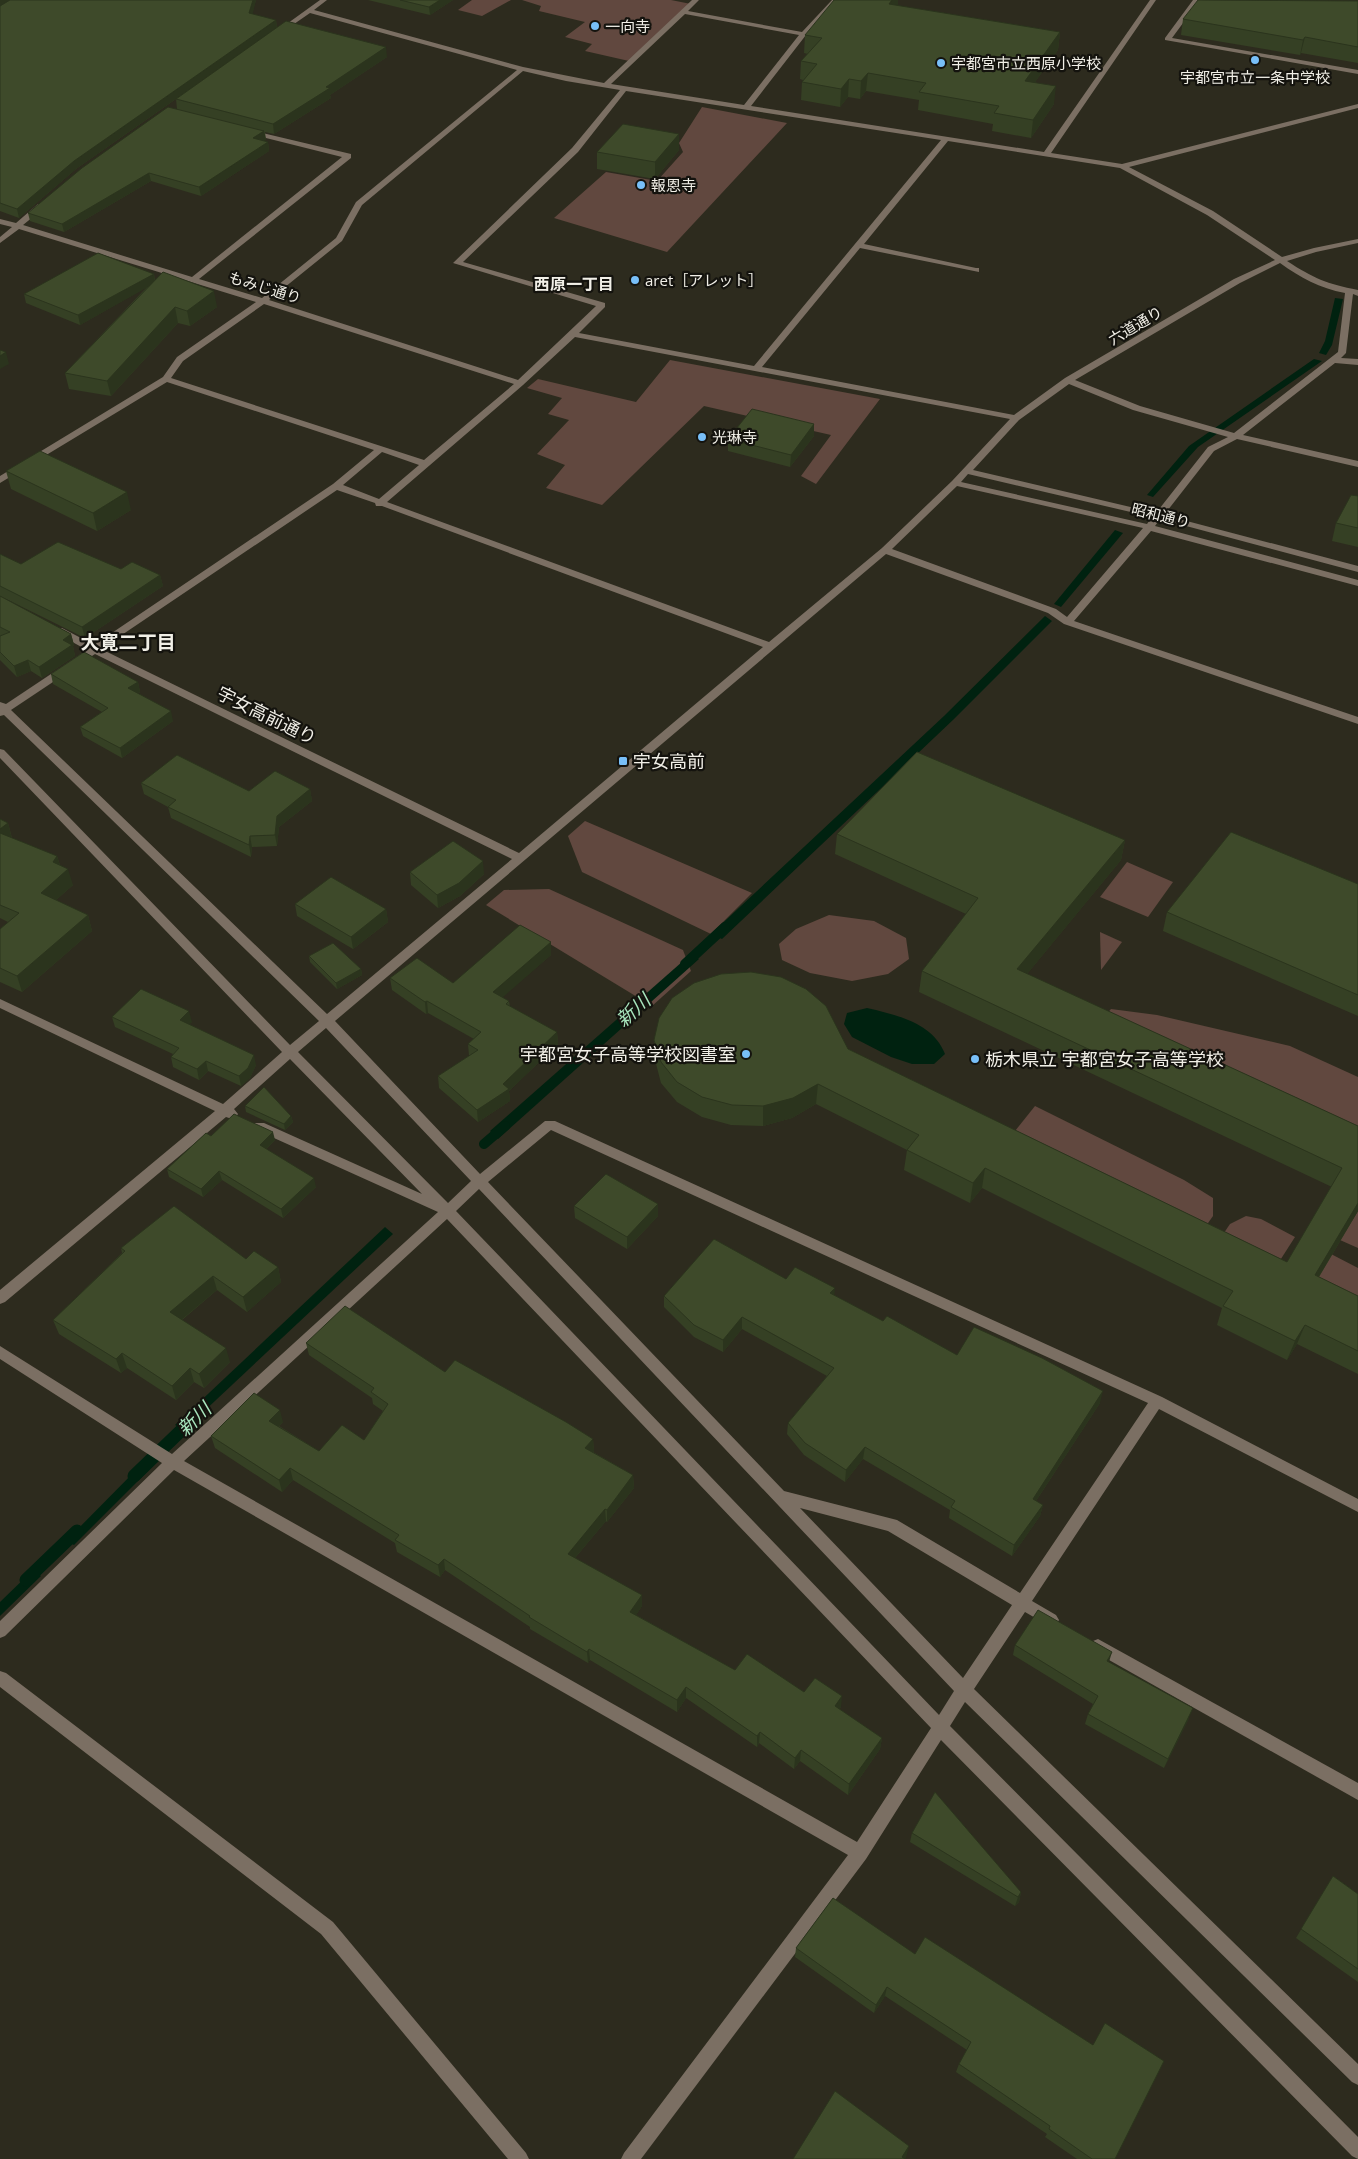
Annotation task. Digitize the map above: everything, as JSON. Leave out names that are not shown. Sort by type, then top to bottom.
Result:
[{"type":"street","points":[[270,39],[324,0]]},
{"type":"street","points":[[605,86],[696,0]]},
{"type":"street","points":[[745,108],[804,34],[836,0]]},
{"type":"street","points":[[1047,153],[1153,0]]},
{"type":"street","points":[[1197,0],[1167,39],[1358,72]]},
{"type":"street","points":[[309,10],[522,70],[605,86],[1122,166],[1210,213],[1309,279],[1328,287],[1354,292],[1342,353],[1236,436],[1211,449],[1150,527],[1068,622]]},
{"type":"street","points":[[684,12],[804,34]]},
{"type":"street","points":[[0,480],[166,379],[180,359],[263,301],[339,239],[359,204],[522,70]]},
{"type":"street","points":[[379,504],[520,383],[602,305],[457,263],[575,150],[624,89]]},
{"type":"street","points":[[1122,166],[1358,106]]},
{"type":"street","points":[[193,280],[348,156],[244,130]]},
{"type":"street","points":[[756,369],[946,139]]},
{"type":"street","points":[[0,241],[48,199]]},
{"type":"street","name":"もみじ通り","points":[[0,221],[263,301],[520,383]]},
{"type":"street","name":"六道通り","points":[[0,1298],[225,1110],[290,1052],[885,550],[967,471],[1016,418],[1068,380],[1237,281],[1281,260],[1358,240]]},
{"type":"street","points":[[858,245],[976,270]]},
{"type":"street","points":[[572,334],[1016,418]]},
{"type":"street","points":[[1333,360],[1358,362]]},
{"type":"street","points":[[166,379],[426,464]]},
{"type":"street","points":[[1068,380],[1134,406],[1236,436],[1358,464]]},
{"type":"street","points":[[380,450],[336,486],[95,650],[1,709],[327,1021],[964,1690],[1358,2076]]},
{"type":"street","name":"昭和通り","points":[[967,471],[1158,516],[1358,569]]},
{"type":"street","name":"昭和通り","points":[[955,483],[1150,527],[1358,583]]},
{"type":"street","points":[[336,486],[379,504],[772,647]]},
{"type":"street","points":[[885,550],[1052,611],[1068,622],[1358,721]]},
{"type":"street","name":"宇女高前通り","points":[[52,627],[95,650],[520,858]]},
{"type":"street","points":[[0,752],[290,1052],[448,1211],[940,1726],[1358,2150]]},
{"type":"street","points":[[0,1003],[225,1110],[448,1211]]},
{"type":"street","points":[[0,1631],[173,1462],[479,1182],[550,1124],[1157,1401],[1358,1506]]},
{"type":"street","points":[[0,1352],[173,1462],[860,1853]]},
{"type":"street","points":[[630,2159],[860,1853],[940,1726],[1157,1401]]},
{"type":"street","points":[[780,1496],[892,1525],[1065,1628]]},
{"type":"street","points":[[1082,1637],[1358,1792]]},
{"type":"street","points":[[0,1678],[327,1928],[520,2159]]},
{"type":"shaded area","points":[[472,0],[511,0],[482,16],[458,10]]},
{"type":"shaded area","name":"一向寺","points":[[522,0],[671,0],[691,4],[629,61],[585,51],[592,44],[565,37],[585,22],[539,11],[541,6]]},
{"type":"shaded area","points":[[702,107],[787,123],[667,252],[554,218],[606,172],[657,181],[683,152],[679,143]]},
{"type":"shaded area","points":[[670,360],[880,399],[816,484],[801,476],[831,435],[704,406],[602,505],[546,488],[565,465],[537,454],[569,420],[548,414],[562,398],[527,388],[538,379],[636,402]]},
{"type":"shaded area","points":[[585,821],[752,893],[711,934],[582,872],[568,836]]},
{"type":"shaded area","points":[[1127,862],[1173,882],[1148,917],[1100,897]]},
{"type":"shaded area","points":[[549,889],[683,950],[691,971],[652,1006],[486,905],[504,890]]},
{"type":"shaded area","points":[[829,915],[874,921],[906,938],[909,959],[888,974],[852,981],[810,973],[782,960],[779,944],[796,929]]},
{"type":"shaded area","points":[[1100,932],[1122,942],[1101,970]]},
{"type":"shaded area","points":[[1111,1009],[1157,1015],[1290,1046],[1358,1077],[1358,1150],[1095,1027]]},
{"type":"shaded area","points":[[1035,1106],[1184,1180],[1213,1198],[1213,1216],[1196,1240],[1003,1146]]},
{"type":"shaded area","points":[[1358,1211],[1358,1248],[1340,1240]]},
{"type":"shaded area","points":[[1246,1216],[1261,1219],[1295,1237],[1270,1276],[1213,1249],[1230,1224]]},
{"type":"shaded area","points":[[1331,1254],[1358,1268],[1358,1319],[1308,1295]]},
{"type":"water","points":[[1335,298],[1343,299],[1332,345],[1326,355],[1319,353],[1325,341]]},
{"type":"water","points":[[1314,359],[1322,361],[1198,447],[1153,497],[1147,495],[1189,446]]},
{"type":"water","points":[[1115,530],[1123,533],[1061,607],[1054,604]]},
{"type":"water","points":[[1045,616],[1052,621],[954,719],[722,939],[711,934],[944,716]]},
{"type":"water","points":[[691,954],[699,959],[498,1139],[490,1131]]},
{"type":"water","points":[[867,1008],[902,1017],[913,1022],[932,1035],[945,1054],[934,1064],[912,1064],[891,1057],[852,1037],[844,1024],[847,1013]]},
{"type":"water","points":[[385,1227],[393,1234],[184,1430],[175,1425]]},
{"type":"water","points":[[141,1465],[149,1470],[74,1545],[66,1541]]},
{"type":"water","points":[[33,1570],[41,1576],[0,1616],[0,1602]]},
{"type":"building","points":[[10,0],[253,0],[249,13],[276,20],[74,161],[17,209],[0,203],[0,6]]},
{"type":"building","points":[[400,0],[440,0],[429,7]]},
{"type":"building","points":[[834,0],[892,0],[889,4],[1060,32],[1025,81],[1056,86],[1033,120],[994,113],[999,106],[919,92],[926,83],[868,73],[861,81],[849,79],[841,89],[802,82],[817,64],[801,61],[822,38],[805,35]]},
{"type":"building","points":[[1198,0],[1358,1],[1358,47],[1305,37],[1303,40],[1183,19]]},
{"type":"building","points":[[286,21],[386,47],[326,87],[330,88],[273,124],[176,99]]},
{"type":"building","points":[[168,107],[264,131],[253,138],[268,142],[199,187],[149,173],[62,224],[28,213],[82,168]]},
{"type":"building","points":[[623,124],[679,134],[655,162],[597,152]]},
{"type":"building","points":[[98,253],[154,274],[78,315],[24,294]]},
{"type":"building","points":[[163,272],[214,291],[187,311],[175,307],[107,381],[65,373]]},
{"type":"building","points":[[0,350],[6,352],[0,356]]},
{"type":"building","points":[[752,409],[814,424],[791,455],[728,439]]},
{"type":"building","points":[[40,451],[127,492],[93,513],[6,471]]},
{"type":"building","points":[[1351,495],[1358,496],[1358,528],[1336,523]]},
{"type":"building","points":[[58,542],[121,569],[132,562],[160,575],[82,627],[0,586],[0,554],[21,564]]},
{"type":"building","points":[[0,596],[71,634],[63,640],[72,645],[39,667],[28,660],[14,666],[0,652],[0,636],[10,632],[0,627]]},
{"type":"building","points":[[84,652],[138,682],[128,688],[171,711],[120,748],[80,727],[108,708],[51,674]]},
{"type":"building","points":[[917,752],[1125,840],[1017,969],[1358,1126],[1358,1203],[1315,1275],[1358,1296],[1358,1351],[1305,1325],[1295,1341],[1223,1306],[1233,1291],[985,1168],[973,1183],[907,1150],[919,1135],[818,1084],[793,1098],[763,1106],[732,1105],[702,1097],[677,1082],[661,1062],[654,1040],[659,1018],[672,998],[694,983],[721,974],[751,972],[781,977],[806,989],[826,1006],[848,1049],[1287,1262],[1342,1168],[922,971],[978,898],[837,834]]},
{"type":"building","points":[[177,755],[249,791],[275,771],[310,789],[277,816],[275,835],[250,836],[249,845],[168,807],[176,800],[141,783]]},
{"type":"building","points":[[0,819],[8,823],[0,829]]},
{"type":"building","points":[[1231,832],[1358,884],[1358,995],[1167,912]]},
{"type":"building","points":[[0,833],[57,856],[53,862],[68,869],[41,893],[88,915],[17,976],[0,968],[0,929],[19,913],[0,905]]},
{"type":"building","points":[[453,841],[483,861],[459,883],[437,895],[410,872]]},
{"type":"building","points":[[331,877],[386,909],[351,937],[295,904]]},
{"type":"building","points":[[520,925],[551,942],[493,992],[509,1001],[506,1004],[557,1032],[503,1084],[509,1089],[477,1110],[438,1076],[478,1050],[468,1044],[481,1032],[427,1001],[425,1002],[390,978],[417,958],[453,983]]},
{"type":"building","points":[[333,943],[361,969],[336,983],[309,956]]},
{"type":"building","points":[[141,989],[189,1011],[180,1020],[254,1055],[248,1068],[239,1076],[206,1061],[197,1069],[171,1057],[179,1048],[112,1017]]},
{"type":"building","points":[[264,1087],[291,1116],[284,1124],[245,1106]]},
{"type":"building","points":[[234,1114],[273,1132],[260,1145],[314,1178],[281,1209],[219,1171],[201,1189],[167,1169],[206,1133],[211,1136]]},
{"type":"building","points":[[606,1174],[658,1204],[627,1237],[574,1206]]},
{"type":"building","points":[[174,1206],[246,1259],[254,1251],[278,1267],[243,1297],[213,1276],[170,1312],[226,1348],[199,1374],[190,1368],[172,1386],[122,1353],[116,1359],[53,1320],[125,1251],[121,1248]]},
{"type":"building","points":[[714,1239],[786,1279],[795,1267],[835,1288],[830,1293],[883,1321],[887,1316],[957,1355],[974,1327],[1042,1358],[1103,1391],[1033,1499],[1043,1505],[1014,1545],[951,1507],[955,1501],[865,1447],[846,1470],[805,1443],[788,1423],[834,1368],[742,1317],[723,1340],[694,1325],[664,1296]]},
{"type":"building","points":[[345,1306],[445,1372],[455,1360],[566,1422],[593,1439],[585,1448],[633,1475],[607,1510],[605,1509],[568,1554],[642,1595],[630,1612],[735,1670],[747,1654],[804,1692],[815,1678],[842,1696],[835,1706],[882,1738],[849,1784],[801,1750],[795,1758],[760,1732],[757,1736],[686,1687],[677,1700],[589,1649],[587,1652],[529,1617],[444,1559],[438,1565],[395,1540],[399,1535],[290,1468],[279,1480],[211,1436],[254,1393],[280,1410],[269,1421],[319,1451],[342,1425],[364,1440],[388,1404],[371,1392],[374,1388],[306,1343]]},
{"type":"building","points":[[1038,1610],[1112,1652],[1107,1661],[1193,1708],[1168,1759],[1088,1714],[1098,1696],[1015,1645]]},
{"type":"building","points":[[935,1792],[1021,1892],[1018,1897],[912,1833]]},
{"type":"building","points":[[1333,1876],[1358,1894],[1358,1969],[1301,1929]]},
{"type":"building","points":[[833,1898],[915,1954],[925,1937],[1093,2045],[1105,2023],[1164,2061],[1115,2159],[1092,2159],[1049,2129],[1050,2126],[959,2064],[971,2042],[887,1987],[876,2005],[796,1948]]},
{"type":"building","points":[[835,2091],[909,2146],[902,2157],[905,2159],[793,2159]]},
{"type":"waterway","name":"新川","points":[[685,964],[725,927]]},
{"type":"waterway","name":"新川","points":[[484,1144],[505,1126]]},
{"type":"waterway","name":"新川","points":[[134,1476],[192,1420]]},
{"type":"waterway","name":"新川","points":[[26,1580],[77,1531]]},
{"type":"place","name":"一向寺","points":[[595,26]]},
{"type":"place","name":"宇都宮市立一条中学校","points":[[1255,60]]},
{"type":"place","name":"宇都宮市立西原小学校","points":[[941,63]]},
{"type":"place","name":"報恩寺","points":[[641,185]]},
{"type":"place","name":"aret［アレット］","points":[[635,280]]},
{"type":"place","name":"光琳寺","points":[[702,437]]},
{"type":"place","name":"宇女高前","points":[[623,761]]},
{"type":"place","name":"宇都宮女子高等学校図書室","points":[[746,1054]]},
{"type":"place","name":"栃木県立 宇都宮女子高等学校","points":[[975,1059]]},
{"type":"district","name":"西原一丁目","points":[[574,284]]},
{"type":"district","name":"大寛二丁目","points":[[128,642]]}]
